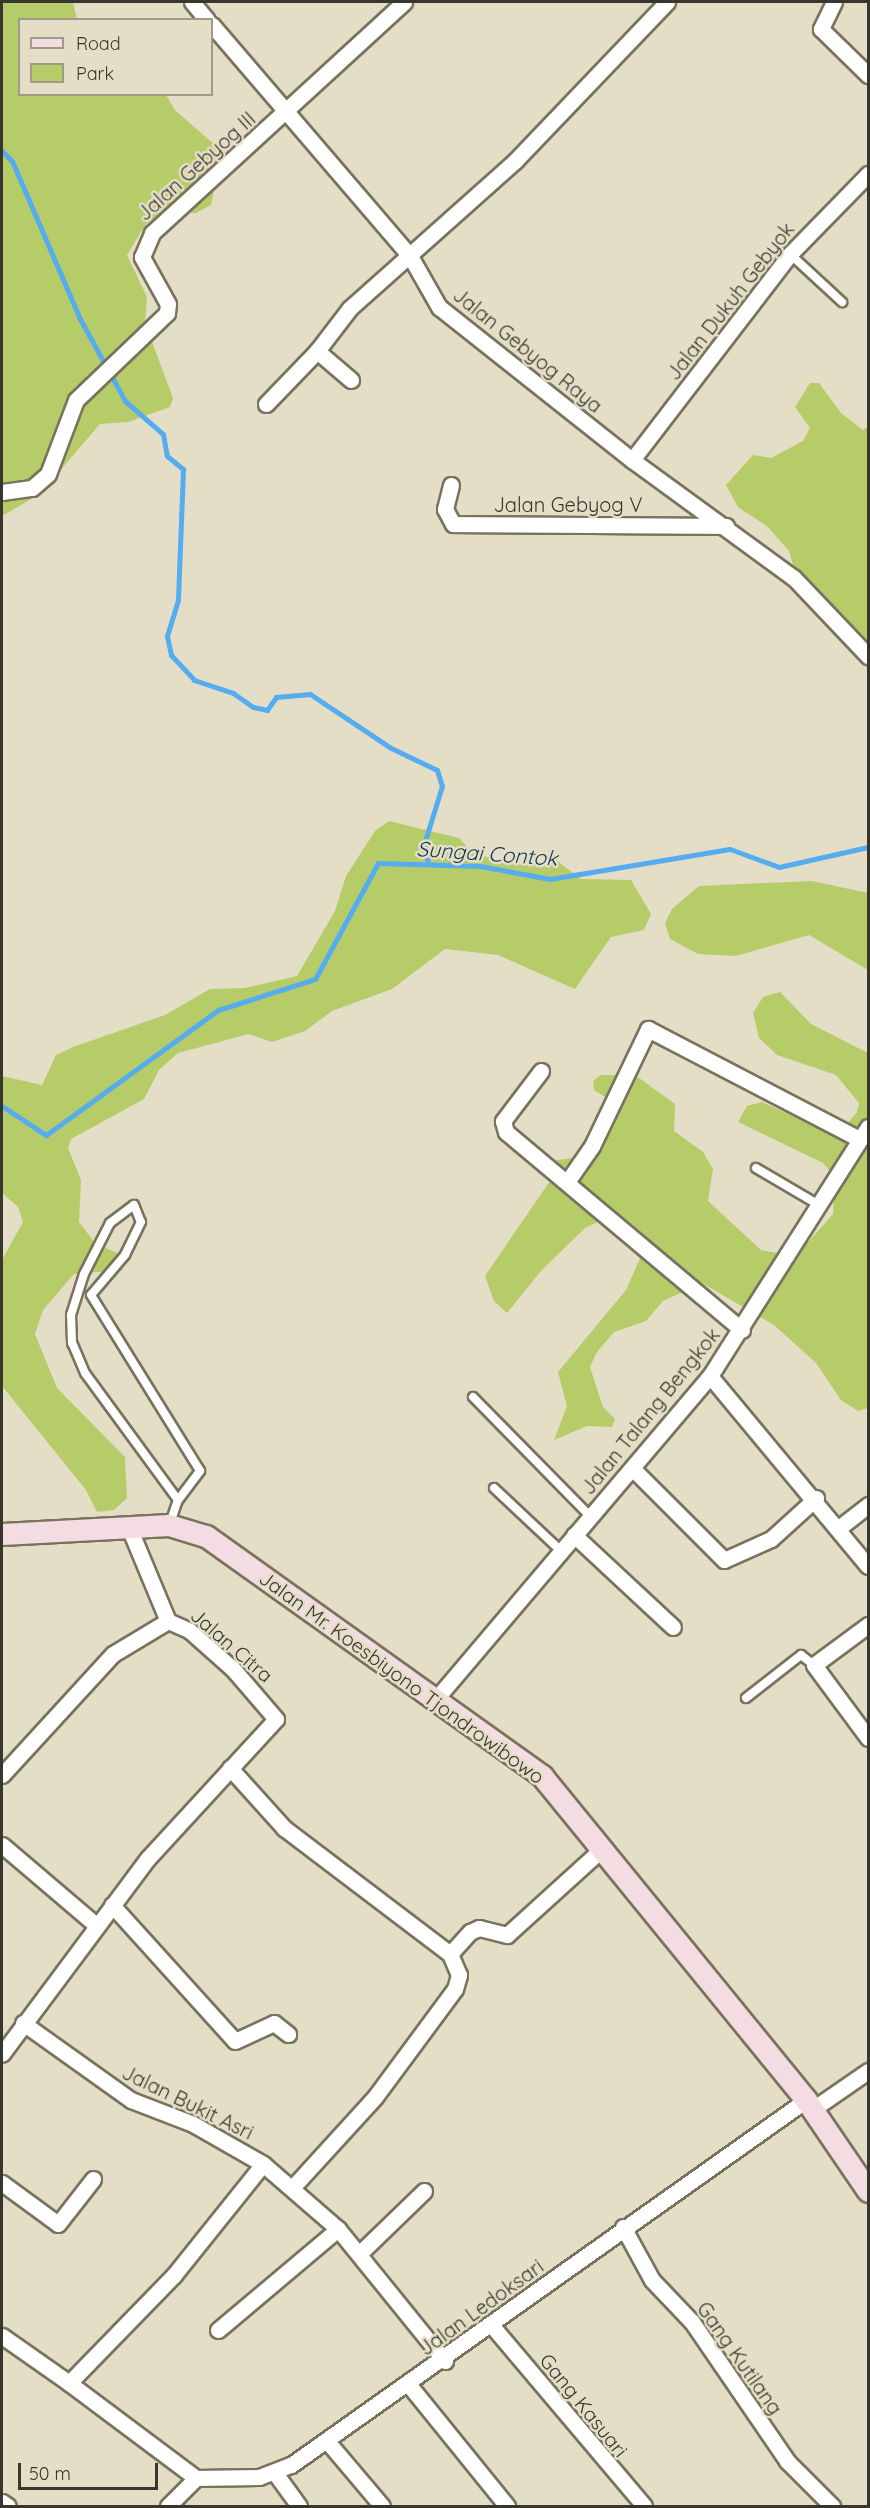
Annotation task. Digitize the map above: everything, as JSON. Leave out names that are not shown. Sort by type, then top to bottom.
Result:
[{"type":"main road","name":"Jalan Mr. Koesbiyono Tjondrowibowo","points":[[2,1534],[128,1525],[169,1525],[206,1536],[542,1776],[603,1848],[809,2104],[868,2191]]},
{"type":"street","points":[[192,2],[205,18]]},
{"type":"street","points":[[266,404],[317,351],[350,308],[515,161],[667,2]]},
{"type":"street","points":[[834,2],[821,29],[868,75]]},
{"type":"street","points":[[286,113],[400,3]]},
{"type":"street","name":"Jalan Gebyog Raya","points":[[213,26],[411,256],[439,308],[632,460],[726,526],[794,578],[868,656]]},
{"type":"street","name":"Jalan Gebyog III","points":[[2,492],[32,488],[48,474],[76,400],[167,313],[142,257],[144,243],[286,113]]},
{"type":"street","name":"Jalan Dukuh Gebyok","points":[[632,460],[790,254],[868,174]]},
{"type":"street","points":[[317,351],[351,380]]},
{"type":"street","name":"Jalan Gebyog V","points":[[451,485],[445,509],[453,524],[726,526]]},
{"type":"street","points":[[567,1182],[597,1136],[648,1029],[864,1133]]},
{"type":"street","points":[[541,1071],[502,1126],[742,1330]]},
{"type":"street","name":"Jalan Talang Bengkok","points":[[435,1700],[710,1376],[742,1330],[864,1133]]},
{"type":"street","points":[[710,1376],[816,1498],[868,1566]]},
{"type":"street","points":[[632,1468],[724,1560],[764,1544],[816,1498]]},
{"type":"street","points":[[840,1527],[868,1505]]},
{"type":"street","points":[[128,1525],[168,1621]]},
{"type":"street","points":[[574,1535],[673,1627]]},
{"type":"street","name":"Jalan Citra","points":[[4,1767],[113,1654],[168,1621],[190,1631],[274,1712],[273,1725],[230,1768]]},
{"type":"street","points":[[868,1625],[814,1665],[868,1738]]},
{"type":"street","points":[[2,2054],[96,1925],[230,1768],[284,1828],[450,1954],[459,1975],[455,1989],[375,2097],[292,2188]]},
{"type":"street","points":[[2,1845],[96,1925]]},
{"type":"street","points":[[450,1954],[479,1928],[507,1935],[603,1848]]},
{"type":"street","points":[[112,1905],[235,2041],[274,2024],[288,2034]]},
{"type":"street","name":"Jalan Bukit Asri","points":[[23,2024],[131,2100],[193,2124],[263,2164],[338,2229],[360,2253],[445,2361]]},
{"type":"street","name":"Jalan Ledoksari","points":[[196,2478],[275,2473],[327,2441],[445,2361],[623,2227],[809,2104],[868,2071]]},
{"type":"street","points":[[69,2383],[174,2275],[263,2164]]},
{"type":"street","points":[[2,2183],[58,2224],[93,2179]]},
{"type":"street","points":[[360,2253],[424,2191]]},
{"type":"street","name":"Gang Kutilang","points":[[623,2227],[652,2280],[692,2322],[787,2461],[832,2506]]},
{"type":"street","points":[[218,2330],[338,2229]]},
{"type":"street","name":"Gang Kasuari","points":[[493,2327],[644,2506]]},
{"type":"street","points":[[2,2336],[196,2478],[168,2506]]},
{"type":"street","points":[[409,2385],[507,2506]]},
{"type":"street","points":[[327,2441],[382,2506]]},
{"type":"street","points":[[275,2473],[299,2506]]},
{"type":"street","points":[[2,2502],[8,2506]]},
{"type":"lane","points":[[790,254],[842,302]]},
{"type":"lane","points":[[756,1168],[819,1205]]},
{"type":"lane","points":[[91,1295],[137,1231],[141,1222],[134,1205],[110,1223],[80,1286],[71,1315],[76,1356],[178,1500]]},
{"type":"lane","points":[[80,1286],[91,1295],[200,1471],[178,1500],[169,1525]]},
{"type":"lane","points":[[473,1397],[590,1516]]},
{"type":"lane","points":[[494,1488],[561,1551]]},
{"type":"lane","points":[[746,1698],[801,1655],[814,1665]]},
{"type":"green space","points":[[2,2],[73,2],[77,18],[18,18],[18,96],[167,96],[175,110],[217,147],[220,164],[211,205],[196,213],[167,211],[146,224],[127,255],[147,297],[145,323],[173,398],[170,407],[128,422],[100,424],[40,494],[2,516]]},
{"type":"green space","points":[[810,383],[819,383],[841,413],[863,430],[868,426],[868,643],[794,568],[789,551],[768,527],[738,507],[726,485],[753,455],[771,458],[803,441],[810,428],[795,407]]},
{"type":"green space","points":[[389,821],[459,838],[471,851],[506,864],[531,865],[552,857],[581,879],[631,880],[651,914],[644,930],[611,937],[575,989],[498,955],[445,949],[392,989],[332,1011],[305,1031],[272,1042],[249,1034],[178,1053],[159,1070],[144,1099],[71,1139],[68,1148],[81,1180],[79,1222],[95,1243],[119,1254],[123,1270],[74,1274],[43,1310],[35,1334],[57,1388],[125,1457],[127,1498],[114,1510],[97,1512],[86,1490],[2,1386],[2,1260],[23,1222],[18,1207],[2,1193],[2,1076],[42,1085],[56,1055],[73,1047],[165,1015],[210,989],[245,988],[297,976],[335,911],[346,876],[375,831]]},
{"type":"green space","points":[[812,881],[868,893],[868,970],[809,935],[736,956],[698,954],[670,939],[665,923],[672,909],[699,886]]},
{"type":"green space","points":[[780,992],[811,1024],[868,1053],[868,1408],[858,1411],[841,1400],[816,1363],[774,1325],[702,1283],[663,1301],[646,1321],[614,1332],[597,1352],[590,1367],[603,1407],[615,1419],[612,1427],[587,1426],[554,1440],[567,1406],[558,1372],[626,1290],[640,1258],[602,1220],[585,1228],[541,1271],[507,1313],[494,1301],[485,1276],[552,1178],[552,1161],[578,1157],[615,1103],[594,1090],[593,1081],[601,1075],[635,1075],[675,1104],[674,1131],[703,1152],[713,1169],[708,1201],[761,1250],[796,1256],[833,1214],[835,1177],[823,1163],[738,1122],[747,1106],[762,1102],[832,1134],[841,1132],[857,1112],[859,1103],[836,1075],[777,1055],[759,1038],[753,1013],[763,997]]},
{"type":"waterway","points":[[2,151],[12,161],[80,319],[125,401],[163,434],[167,456],[183,469],[178,600],[167,636],[171,655],[194,680],[233,693],[253,707],[267,710],[276,697],[310,694],[391,748],[437,770],[442,786],[424,844],[428,864]]},
{"type":"waterway","name":"Sungai Contok","points":[[2,1106],[46,1135],[218,1010],[315,979],[378,863],[480,866],[550,879],[730,849],[779,867],[868,847]]}]
